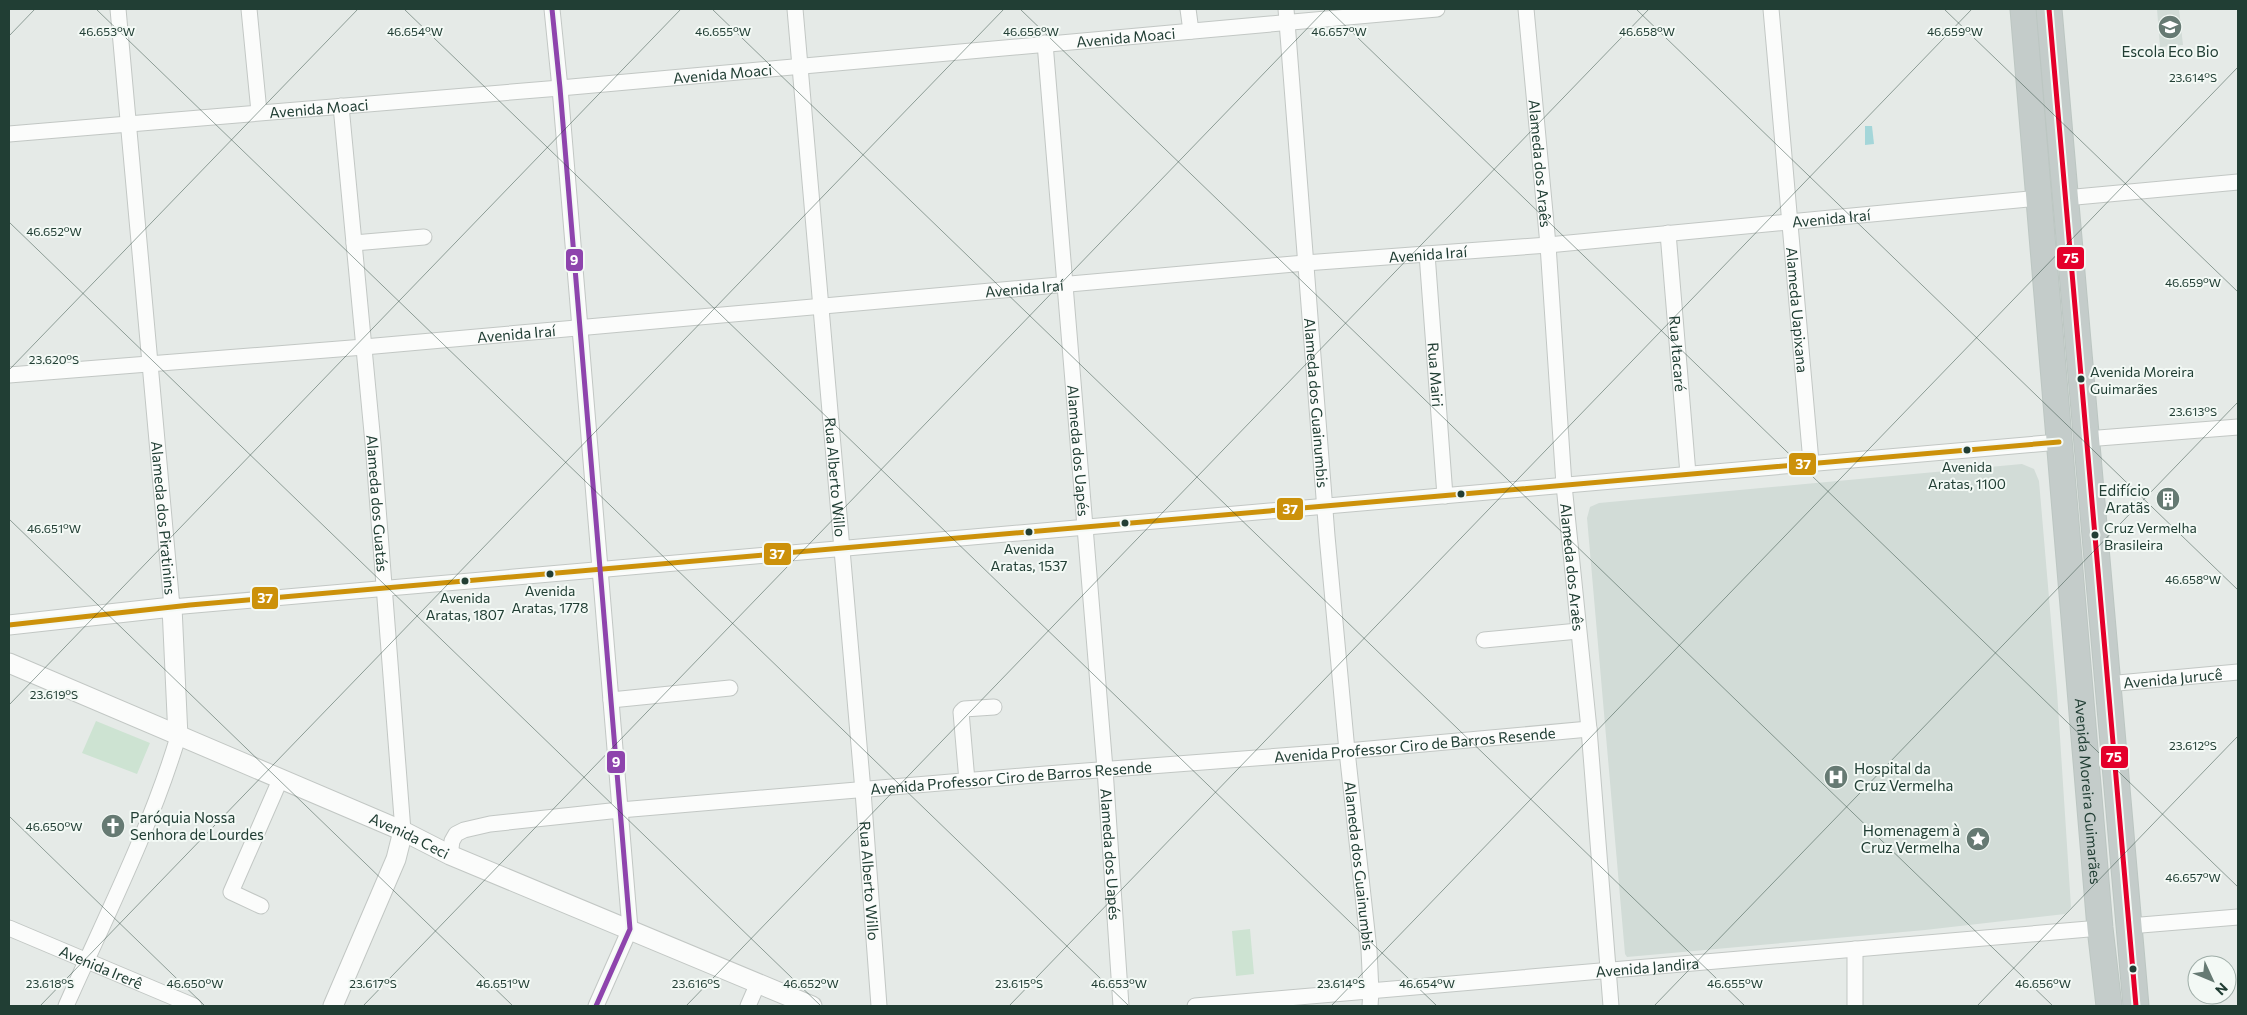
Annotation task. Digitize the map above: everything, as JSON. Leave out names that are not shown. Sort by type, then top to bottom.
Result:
[{"type":"highway","name":"Avenida Moreira Guimarães","points":[[2023,9],[2100,928],[2109,1006]]},
{"type":"highway","name":"Avenida Moreira Guimarães","points":[[2049,9],[2136,1006]]},
{"type":"street","name":"Alameda dos Piratinins","points":[[66,1006],[146,827],[169,767],[178,737],[172,607],[118,9]]},
{"type":"street","points":[[249,9],[259,112]]},
{"type":"street","points":[[552,9],[630,929],[596,1006]]},
{"type":"street","name":"Rua Alberto Willo","points":[[795,9],[863,790],[879,1006]]},
{"type":"street","points":[[1188,9],[1191,31]]},
{"type":"street","name":"Avenida Moaci","points":[[9,134],[560,88],[1191,31],[1286,16],[1437,9]]},
{"type":"street","name":"Alameda dos Araês","points":[[1526,9],[1548,245],[1564,485],[1589,728],[1609,969],[1610,1006]]},
{"type":"street","name":"Alameda Uapixana","points":[[1771,9],[1811,462]]},
{"type":"street","name":"Alameda dos Guainumbis","points":[[1286,16],[1324,507],[1346,751],[1369,950],[1370,999]]},
{"type":"street","name":"Alameda dos Uapés","points":[[1045,43],[1104,769],[1121,1006]]},
{"type":"street","name":"Alameda dos Guatás","points":[[333,1006],[396,859],[403,831],[373,443],[341,106]]},
{"type":"street","points":[[2065,198],[2238,182]]},
{"type":"street","name":"Avenida Iraí","points":[[9,375],[364,347],[1305,263],[1548,245],[2039,198]]},
{"type":"street","name":"Rua Itacaré","points":[[1668,233],[1688,474]]},
{"type":"street","points":[[354,243],[424,237]]},
{"type":"street","name":"Rua Mairi","points":[[1426,254],[1445,496]]},
{"type":"street","points":[[2086,439],[2238,427]]},
{"type":"street","points":[[9,625],[172,607],[1324,507],[1811,462],[2059,442]]},
{"type":"street","points":[[1484,640],[1578,632]]},
{"type":"street","name":"Avenida Ceci","points":[[9,663],[178,737],[403,831],[450,854],[812,1006]]},
{"type":"street","name":"Avenida Jurucê","points":[[2107,684],[2238,672]]},
{"type":"street","points":[[611,700],[730,688]]},
{"type":"street","points":[[967,781],[961,712],[964,709],[994,707]]},
{"type":"street","name":"Avenida Professor Ciro de Barros Resende","points":[[450,854],[452,841],[456,834],[464,830],[490,824],[620,810],[1104,769],[1346,751],[1589,728]]},
{"type":"street","points":[[261,906],[231,892],[280,780]]},
{"type":"street","points":[[2129,926],[2238,917]]},
{"type":"street","name":"Avenida Irerê","points":[[9,928],[194,1006]]},
{"type":"street","name":"Avenida Jandira","points":[[1195,1006],[1370,999],[1609,969],[2100,928]]},
{"type":"street","points":[[1855,1006],[1856,949]]},
{"type":"street","points":[[748,1006],[758,983]]},
{"type":"shaded area","name":"Escola Eco Bio","points":[[2157,9],[2179,9],[2183,45],[2160,47]]},
{"type":"shaded area","name":"Hospital da Cruz Vermelha","points":[[2022,464],[2034,469],[2039,481],[2057,691],[2071,907],[2068,911],[2065,914],[1925,930],[1627,957],[1625,954],[1587,518],[1590,507],[1599,503]]},
{"type":"green space","points":[[96,721],[150,743],[137,774],[82,753]]},
{"type":"green space","points":[[1250,929],[1254,974],[1236,976],[1232,931]]},
{"type":"water","points":[[1865,126],[1872,126],[1874,144],[1865,145]]},
{"type":"transit line","name":"9","points":[[552,9],[630,929],[596,1006]]},
{"type":"transit line","name":"75","points":[[2049,9],[2136,1006]]},
{"type":"transit line","name":"37","points":[[9,625],[190,605],[2059,442]]},
{"type":"place","name":"Escola Eco Bio","points":[[2170,27]]},
{"type":"place","name":"Avenida Moreira Guimarães","points":[[2081,379]]},
{"type":"place","name":"Avenida Aratas, 1100","points":[[1967,450]]},
{"type":"place","name":"Edifício Aratãs","points":[[2168,499]]},
{"type":"place","name":"Avenida Aratas, 1537","points":[[1029,532]]},
{"type":"place","name":"Cruz Vermelha Brasileira","points":[[2095,535]]},
{"type":"place","name":"Avenida Aratas, 1778","points":[[550,574]]},
{"type":"place","name":"Avenida Aratas, 1807","points":[[465,581]]},
{"type":"place","name":"Hospital da Cruz Vermelha","points":[[1836,777]]},
{"type":"place","name":"Paróquia Nossa Senhora de Lourdes","points":[[113,826]]},
{"type":"place","name":"Homenagem à Cruz Vermelha","points":[[1978,839]]}]
